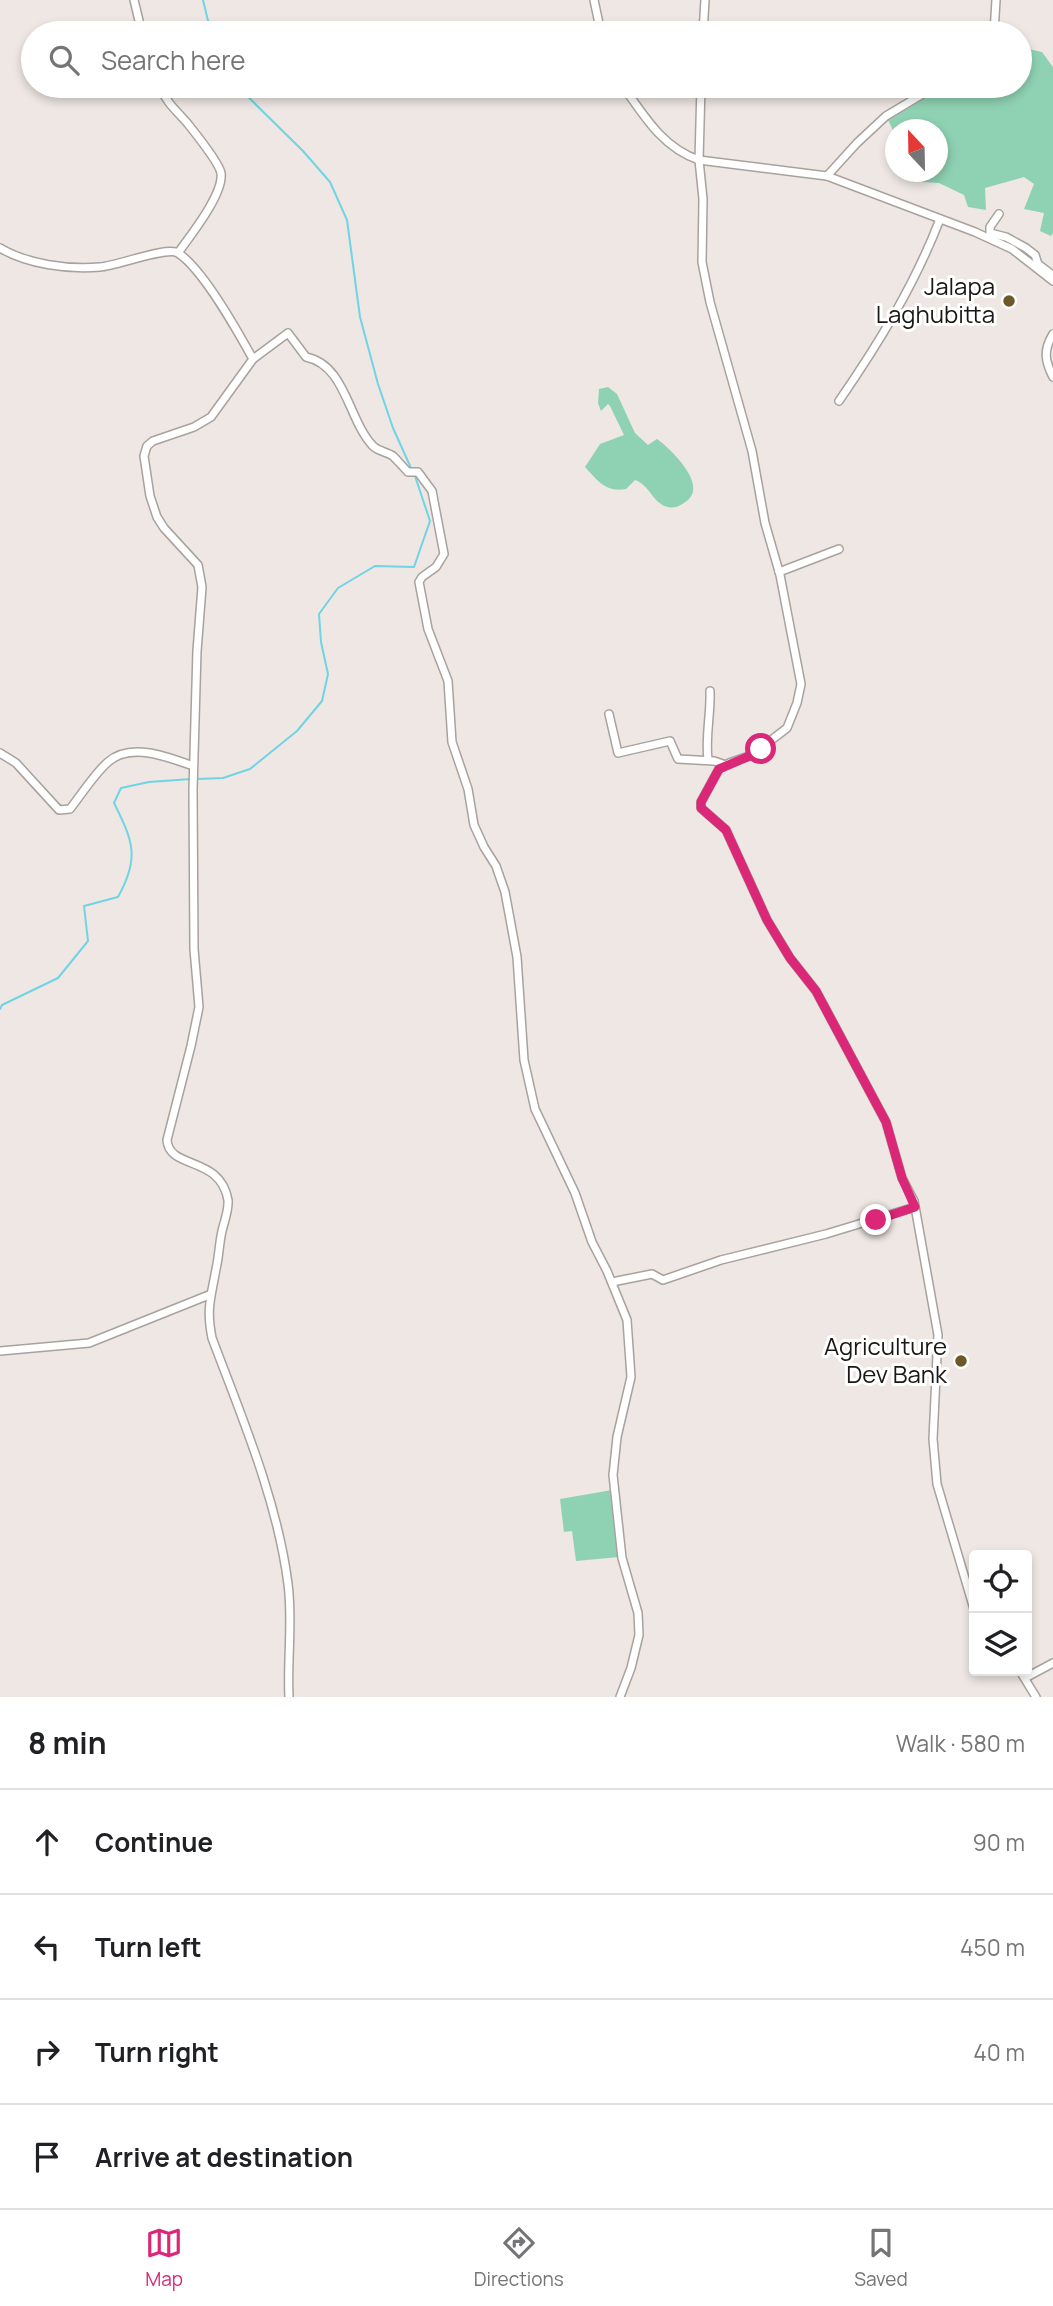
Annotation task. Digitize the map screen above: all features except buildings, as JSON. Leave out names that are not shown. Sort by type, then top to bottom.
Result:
[{"type":"street","points":[[134,0],[139,21]]},
{"type":"street","points":[[594,0],[598,21]]},
{"type":"street","points":[[704,21],[705,0]]},
{"type":"street","points":[[995,21],[996,0]]},
{"type":"street","points":[[165,98],[188,124],[221,170],[221,182],[205,218],[178,253]]},
{"type":"street","points":[[631,98],[651,127],[681,154],[699,160],[827,176],[1012,249],[1053,279]]},
{"type":"street","points":[[701,98],[699,160],[704,199],[702,262],[709,302],[752,451],[800,684],[797,704],[788,728],[752,755],[719,769],[701,802],[701,808],[726,830],[767,920],[790,958],[816,991],[886,1122],[902,1178],[915,1207],[938,1335],[933,1439],[937,1484],[969,1592]]},
{"type":"street","points":[[827,176],[886,116],[916,98]]},
{"type":"street","points":[[999,214],[990,227],[990,233],[1006,237],[1026,248],[1053,279]]},
{"type":"street","points":[[839,401],[898,309],[940,219]]},
{"type":"street","points":[[0,248],[9,254],[40,263],[71,267],[100,267],[135,261],[161,251],[178,253],[195,269],[214,295],[253,359]]},
{"type":"street","points":[[289,1697],[288,1585],[264,1480],[212,1338],[208,1317],[209,1296],[228,1200],[212,1171],[174,1155],[167,1149],[199,1007],[194,948],[193,766],[202,587],[198,565],[157,517],[150,496],[144,456],[147,446],[153,441],[194,427],[211,417],[253,359],[288,333],[306,357],[318,360],[335,377],[374,447],[392,456],[408,472],[418,472],[432,491],[444,554],[436,567],[419,582],[428,629],[448,681],[452,742],[468,789],[474,825],[496,866],[505,892],[517,957],[524,1060],[531,1093],[535,1109],[575,1193],[592,1242],[627,1320],[631,1377],[617,1437],[613,1475],[622,1559],[638,1613],[639,1635],[620,1697]]},
{"type":"street","points":[[1053,334],[1045,355],[1053,377]]},
{"type":"street","points":[[779,572],[839,549]]},
{"type":"street","points":[[708,761],[710,691]]},
{"type":"street","points":[[609,714],[618,753],[668,741],[673,744],[678,759],[726,765]]},
{"type":"street","points":[[0,752],[16,763],[60,810],[69,809],[108,761],[130,751],[164,756],[193,766]]},
{"type":"street","points":[[612,1282],[652,1274],[663,1280],[722,1260],[826,1234],[915,1207]]},
{"type":"street","points":[[0,1351],[89,1343],[209,1296]]},
{"type":"street","points":[[1036,1697],[1025,1678],[1053,1663]]},
{"type":"green space","points":[[1032,50],[1042,52],[1053,67],[1051,236],[1040,231],[1044,213],[1024,209],[1034,184],[1024,177],[985,188],[986,210],[968,207],[964,195],[939,183],[922,182],[948,182],[948,119],[890,119],[922,98],[1032,98]]},
{"type":"green space","points":[[608,387],[617,394],[635,433],[648,445],[657,439],[685,467],[693,485],[693,493],[688,500],[678,506],[668,507],[640,482],[635,480],[626,489],[613,489],[598,481],[585,467],[600,444],[624,435],[610,406],[608,404],[601,411],[598,403],[599,389]]},
{"type":"green space","points":[[612,1490],[619,1557],[576,1561],[572,1531],[564,1532],[560,1499]]},
{"type":"waterway","points":[[203,0],[208,21]]},
{"type":"waterway","points":[[249,98],[330,182],[347,220],[360,317],[378,384],[393,428],[411,468]]},
{"type":"waterway","points":[[196,779],[223,778],[250,769],[297,731],[322,701],[328,674],[321,642],[319,614],[338,588],[375,566],[414,567],[430,521],[415,476]]},
{"type":"waterway","points":[[0,1009],[2,1005],[58,978],[88,941],[84,906],[118,897],[131,860],[126,828],[114,803],[121,788],[149,782],[191,779]]},
{"type":"place","name":"Jalapa Laghubitta","points":[[1009,301]]},
{"type":"place","name":"Agriculture Dev Bank","points":[[961,1361]]},
{"type":"route","points":[[761,749],[719,769],[701,802],[701,808],[726,830],[767,920],[790,958],[816,991],[886,1122],[902,1178],[915,1207],[876,1220]]}]
